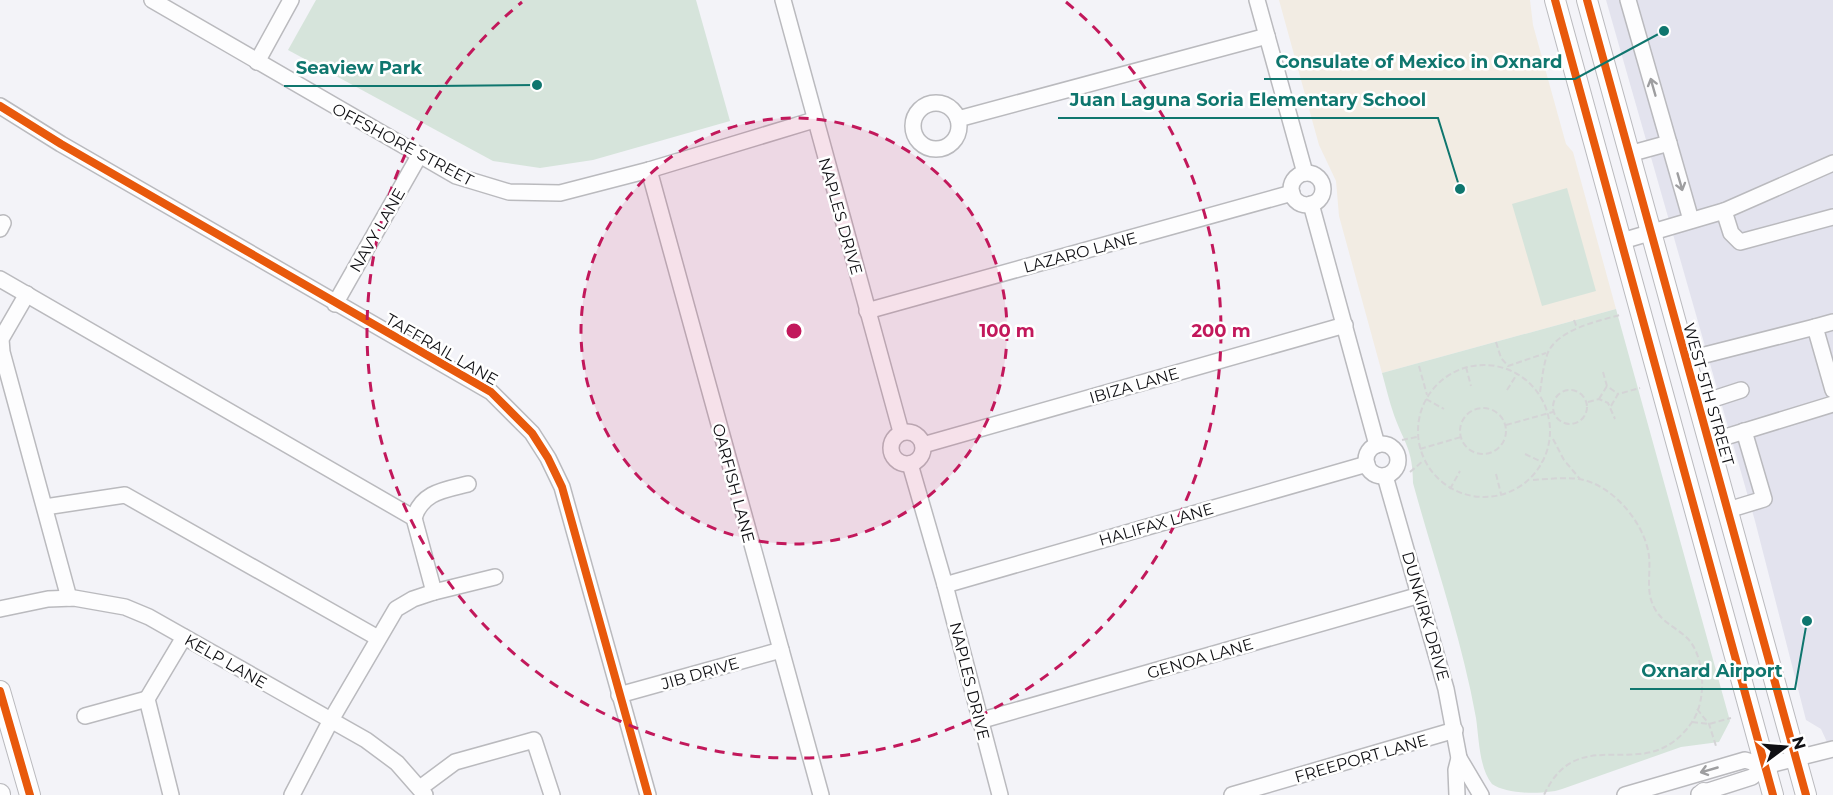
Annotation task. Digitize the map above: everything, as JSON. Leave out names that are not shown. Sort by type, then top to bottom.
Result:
[{"type":"main road","points":[[1555,0],[1773,795]]},
{"type":"main road","name":"WEST 5TH STREET","points":[[1587,0],[1806,795]]},
{"type":"main road","points":[[0,691],[30,795]]},
{"type":"street","name":"OFFSHORE STREET","points":[[152,0],[419,156],[480,185],[535,194],[583,189],[814,120]]},
{"type":"street","points":[[257,62],[291,0]]},
{"type":"street","points":[[1257,0],[1305,173]]},
{"type":"street","points":[[1628,0],[1691,220]]},
{"type":"street","name":"NAPLES DRIVE","points":[[787,1],[814,120],[901,432]]},
{"type":"street","points":[[958,119],[1267,36]]},
{"type":"street","name":"TAFFRAIL LANE","points":[[0,106],[335,304],[491,392],[532,433],[548,458],[562,487],[648,795]]},
{"type":"street","points":[[1629,154],[1669,143]]},
{"type":"street","name":"NAVY LANE","points":[[335,304],[419,156]]},
{"type":"street","points":[[1622,241],[1724,211],[1833,163]]},
{"type":"street","name":"OARFISH LANE","points":[[649,170],[821,795]]},
{"type":"street","points":[[1305,173],[1315,175],[1323,188],[1320,198],[1311,204],[1302,204],[1292,194],[1295,179],[1305,173]]},
{"type":"street","name":"LAZARO LANE","points":[[867,311],[1292,194]]},
{"type":"street","points":[[1311,204],[1377,445]]},
{"type":"street","points":[[1724,211],[1731,233],[1740,242],[1833,217]]},
{"type":"street","points":[[0,279],[414,518]]},
{"type":"street","points":[[27,294],[1,339],[2,352],[69,598]]},
{"type":"street","points":[[1685,360],[1833,322]]},
{"type":"street","name":"IBIZA LANE","points":[[923,445],[1345,325]]},
{"type":"street","points":[[1815,327],[1833,390]]},
{"type":"street","points":[[1698,404],[1741,390]]},
{"type":"street","points":[[1709,442],[1833,404]]},
{"type":"street","points":[[1728,510],[1764,499],[1744,431]]},
{"type":"street","points":[[901,432],[917,435],[923,445],[919,459],[910,464],[900,463],[892,455],[893,439],[901,432]]},
{"type":"street","points":[[1377,445],[1387,445],[1397,456],[1396,466],[1385,476],[1371,472],[1366,464],[1369,450],[1377,445]]},
{"type":"street","name":"NAPLES DRIVE","points":[[910,464],[945,585],[1000,795]]},
{"type":"street","name":"HALIFAX LANE","points":[[945,585],[1366,464]]},
{"type":"street","name":"DUNKIRK DRIVE","points":[[1385,476],[1420,594],[1455,730],[1459,758],[1456,770],[1457,795]]},
{"type":"street","points":[[434,592],[414,518],[418,506],[430,493],[468,484]]},
{"type":"street","points":[[45,507],[125,495],[378,638]]},
{"type":"street","points":[[292,795],[331,720],[396,609],[413,599],[434,592],[495,577]]},
{"type":"street","name":"GENOA LANE","points":[[979,721],[1420,594]]},
{"type":"street","name":"KELP LANE","points":[[0,609],[48,599],[69,598],[99,600],[125,607],[184,637],[380,749],[397,763],[422,792]]},
{"type":"street","points":[[85,716],[147,699],[184,637]]},
{"type":"street","name":"JIB DRIVE","points":[[619,695],[781,650]]},
{"type":"street","points":[[147,699],[171,795]]},
{"type":"street","name":"FREEPORT LANE","points":[[1232,795],[1455,730]]},
{"type":"street","points":[[422,792],[455,762],[534,740],[552,795]]},
{"type":"street","points":[[1704,794],[1752,777],[1765,766],[1833,749]]},
{"type":"street","name":"DUNKIRK DRIVE","points":[[1459,758],[1468,769],[1481,795]]},
{"type":"street","points":[[1625,795],[1745,760],[1765,766]]},
{"type":"path","points":[[1580,479],[1533,480],[1502,495],[1482,497],[1464,495],[1449,489],[1433,474],[1420,449],[1418,436],[1421,411],[1426,397],[1440,382],[1466,367],[1491,364],[1508,366],[1547,353],[1577,328],[1620,315]]},
{"type":"path","points":[[1574,320],[1577,328]]},
{"type":"path","points":[[1496,342],[1501,358],[1508,366],[1540,392]]},
{"type":"path","points":[[1544,795],[1551,780],[1570,763],[1596,754],[1635,756],[1654,752],[1675,741],[1692,722],[1697,709],[1702,675],[1698,659],[1686,637],[1674,630],[1655,609],[1650,597],[1648,552],[1639,528],[1619,502],[1606,492],[1580,479],[1564,460],[1553,438],[1548,413],[1540,392],[1547,353]]},
{"type":"path","points":[[1419,366],[1426,397],[1444,409]]},
{"type":"path","points":[[1466,367],[1472,387]]},
{"type":"path","points":[[1603,372],[1607,386],[1618,394]]},
{"type":"path","points":[[1508,390],[1517,374]]},
{"type":"path","points":[[1588,402],[1599,399],[1607,386]]},
{"type":"path","points":[[1611,406],[1618,394],[1640,388]]},
{"type":"path","points":[[1553,412],[1556,397],[1568,392],[1580,393],[1588,402]]},
{"type":"path","points":[[1599,399],[1611,406],[1615,419]]},
{"type":"path","points":[[1553,412],[1561,421],[1570,422],[1586,414],[1588,402]]},
{"type":"path","points":[[1484,408],[1498,413],[1505,425],[1506,433],[1500,447],[1486,454],[1470,450],[1461,437],[1462,423],[1471,412],[1477,409],[1484,408]]},
{"type":"path","points":[[1505,425],[1553,412]]},
{"type":"path","points":[[1402,440],[1418,436]]},
{"type":"path","points":[[1420,449],[1461,437]]},
{"type":"path","points":[[1533,480],[1553,438]]},
{"type":"path","points":[[1524,454],[1542,462]]},
{"type":"path","points":[[1410,472],[1424,460]]},
{"type":"path","points":[[1449,489],[1460,471]]},
{"type":"path","points":[[1496,474],[1502,495]]},
{"type":"path","points":[[1697,709],[1709,724],[1716,746]]},
{"type":"path","points":[[1692,722],[1709,724],[1731,718]]},
{"type":"shaded area","points":[[316,0],[696,0],[730,121],[593,160],[540,168],[493,161],[288,50]]},
{"type":"shaded area","points":[[1279,0],[1530,0],[1533,25],[1566,144],[1573,152],[1616,309],[1382,373],[1339,216],[1336,181],[1319,145]]},
{"type":"shaded area","points":[[1606,0],[1833,0],[1833,755],[1821,729],[1806,720],[1755,521]]},
{"type":"shaded area","points":[[1567,188],[1596,291],[1542,306],[1512,204]]},
{"type":"shaded area","points":[[1616,309],[1730,721],[1719,742],[1681,747],[1558,790],[1528,793],[1507,790],[1492,784],[1484,770],[1476,718],[1463,659],[1413,483],[1410,454],[1394,415],[1382,373]]},
{"type":"cycle path","points":[[1555,0],[1773,795]]},
{"type":"cycle path","points":[[1587,0],[1806,795]]},
{"type":"cycle path","points":[[0,106],[61,144],[491,392],[532,433],[548,458],[562,487],[648,795]]},
{"type":"cycle path","points":[[0,691],[30,795]]},
{"type":"place","name":"Consulate of Mexico in Oxnard","points":[[1664,31]]},
{"type":"place","name":"Seaview Park","points":[[537,85]]},
{"type":"place","name":"Juan Laguna Soria Elementary School","points":[[1460,189]]},
{"type":"place","name":"Oxnard Airport","points":[[1807,621]]}]
